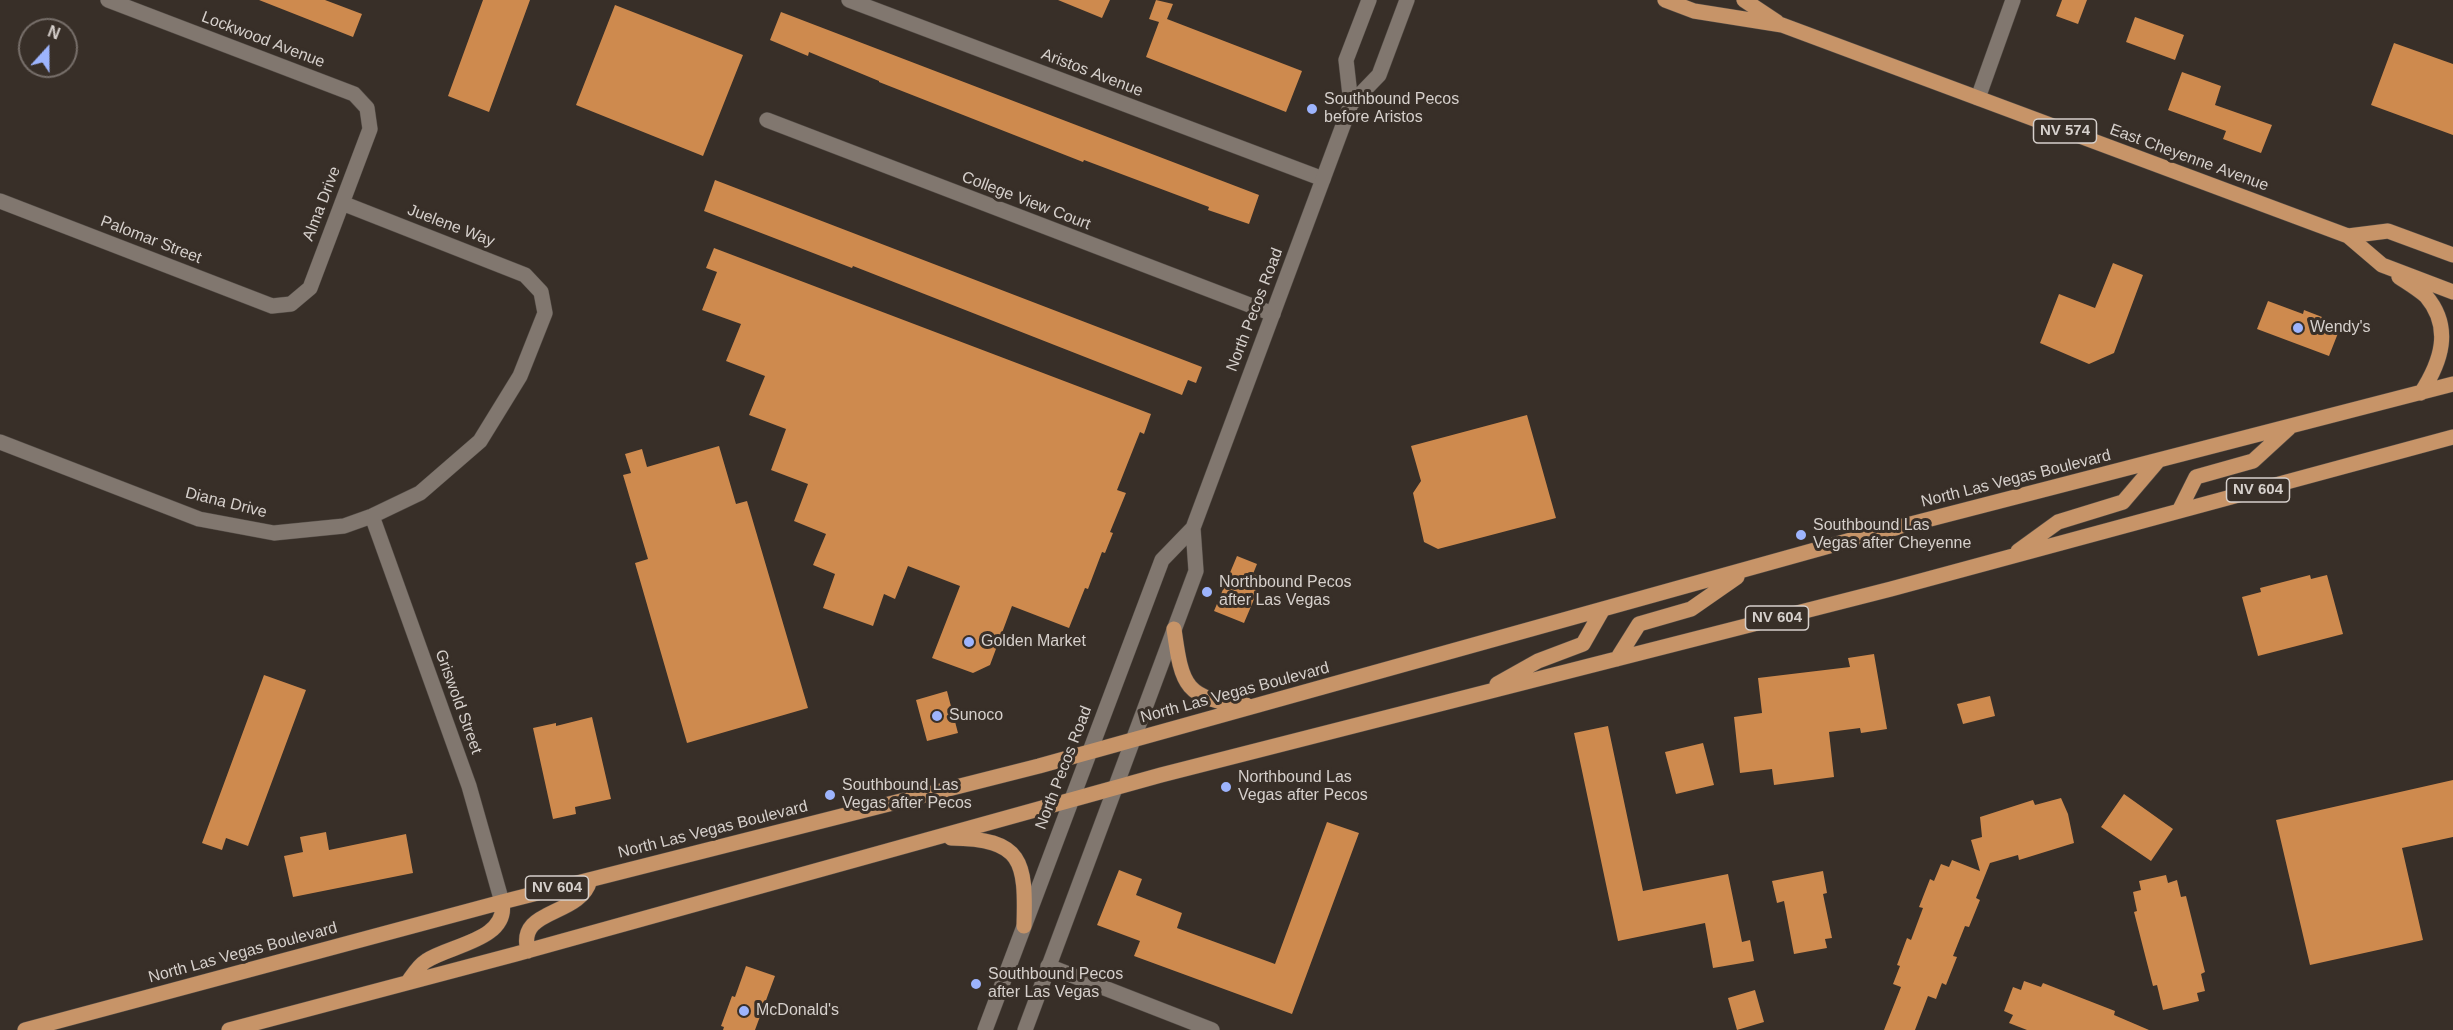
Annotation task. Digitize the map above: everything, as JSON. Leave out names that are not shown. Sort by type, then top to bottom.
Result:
[{"type":"main road","name":"East Cheyenne Avenue","points":[[1665,0],[1694,11],[1782,25],[2348,236],[2382,265],[2453,292]]},
{"type":"main road","name":"East Cheyenne Avenue","points":[[1744,0],[1782,25]]},
{"type":"main road","name":"East Cheyenne Avenue","points":[[2348,236],[2388,231],[2453,255]]},
{"type":"main road","points":[[2382,265],[2426,297],[2440,319],[2444,344],[2442,356],[2421,393]]},
{"type":"main road","name":"North Las Vegas Boulevard","points":[[25,1030],[502,902],[1090,752],[1876,533],[2453,384]]},
{"type":"main road","points":[[2178,511],[2196,477],[2253,461],[2291,426]]},
{"type":"main road","name":"NV 604","points":[[229,1030],[528,951],[1116,787],[2011,557],[2453,437]]},
{"type":"main road","points":[[2011,557],[2058,522],[2123,502],[2158,461]]},
{"type":"main road","points":[[1617,659],[1639,624],[1690,609],[1746,570]]},
{"type":"main road","points":[[1478,694],[1538,661],[1583,644],[1603,609]]},
{"type":"main road","points":[[1174,629],[1180,672],[1191,688],[1200,696],[1218,702],[1255,706]]},
{"type":"main road","points":[[933,837],[967,838],[1009,850],[1019,861],[1024,881],[1024,926]]},
{"type":"main road","points":[[528,951],[526,936],[535,922],[574,903],[587,890],[590,880]]},
{"type":"main road","points":[[408,982],[424,962],[459,945],[473,941],[497,926],[503,911],[502,902]]},
{"type":"street","name":"Lockwood Avenue","points":[[108,0],[354,94],[367,108]]},
{"type":"street","name":"Aristos Avenue","points":[[849,0],[1323,179]]},
{"type":"street","name":"North Pecos Road","points":[[1351,104],[1346,60],[1369,0]]},
{"type":"street","name":"North Pecos Road","points":[[985,1030],[1162,560],[1193,528],[1351,104],[1379,75],[1407,0]]},
{"type":"street","points":[[1978,98],[2013,0]]},
{"type":"street","name":"Alma Drive","points":[[291,304],[310,288],[370,129],[367,108]]},
{"type":"street","name":"College View Court","points":[[767,120],[1273,314]]},
{"type":"street","name":"Palomar Street","points":[[0,201],[272,306],[291,304]]},
{"type":"street","name":"Juelene Way","points":[[342,203],[525,275],[541,292]]},
{"type":"street","name":"Diana Drive","points":[[0,442],[199,519],[274,533],[344,525],[372,516],[420,493],[480,441],[520,376],[544,313],[541,292]]},
{"type":"street","name":"Griswold Street","points":[[372,516],[469,786],[502,902]]},
{"type":"street","name":"North Pecos Road","points":[[1025,1030],[1196,571],[1193,528]]},
{"type":"street","points":[[1048,966],[1212,1030]]},
{"type":"building","points":[[259,0],[325,0],[362,14],[353,37]]},
{"type":"building","points":[[483,0],[530,0],[489,112],[448,96]]},
{"type":"building","points":[[1058,0],[1110,0],[1102,18]]},
{"type":"building","points":[[1156,0],[1173,4],[1167,19],[1302,71],[1286,112],[1146,57],[1159,22],[1149,19]]},
{"type":"building","points":[[2062,0],[2087,0],[2078,24],[2056,16]]},
{"type":"building","points":[[615,5],[743,55],[703,156],[576,105]]},
{"type":"building","points":[[781,12],[1259,195],[1249,224],[1084,160],[1083,162],[809,52],[808,56],[770,40]]},
{"type":"building","points":[[2135,17],[2184,35],[2175,60],[2126,42]]},
{"type":"building","points":[[2394,43],[2453,64],[2453,135],[2371,105]]},
{"type":"building","points":[[2182,72],[2221,86],[2215,105],[2272,125],[2261,153],[2223,139],[2226,131],[2168,110]]},
{"type":"building","points":[[715,180],[1202,367],[1196,383],[1188,380],[1182,395],[853,266],[852,268],[704,211]]},
{"type":"building","points":[[714,248],[1151,414],[1144,434],[1140,432],[1117,490],[1126,493],[1110,532],[1113,533],[1105,553],[1102,552],[1088,589],[1085,588],[1069,628],[1012,606],[990,665],[973,673],[932,658],[960,586],[908,566],[895,599],[884,594],[873,626],[823,608],[835,574],[813,565],[826,534],[794,521],[808,484],[771,470],[786,429],[749,415],[765,376],[726,361],[741,324],[702,310],[717,272],[706,268]]},
{"type":"building","points":[[2113,263],[2143,275],[2114,353],[2089,364],[2040,343],[2059,294],[2095,308]]},
{"type":"building","name":"Wendy's","points":[[2268,301],[2303,314],[2304,310],[2340,328],[2329,356],[2257,329]]},
{"type":"building","points":[[1527,415],[1556,518],[1438,549],[1424,542],[1413,493],[1421,481],[1411,446]]},
{"type":"building","points":[[719,446],[736,504],[747,501],[808,708],[687,743],[635,563],[648,559],[623,475],[631,473],[625,454],[642,449],[647,467]]},
{"type":"building","points":[[1237,556],[1257,564],[1253,574],[1263,578],[1244,623],[1214,611]]},
{"type":"building","points":[[2310,575],[2311,579],[2327,575],[2343,634],[2258,656],[2242,597],[2261,592],[2260,588]]},
{"type":"building","points":[[1874,654],[1887,729],[1861,733],[1860,728],[1829,732],[1834,777],[1774,785],[1772,769],[1740,773],[1734,717],[1762,713],[1758,678],[1850,667],[1848,658]]},
{"type":"building","points":[[264,675],[306,690],[248,846],[226,838],[222,850],[202,843]]},
{"type":"building","name":"Sunoco","points":[[947,691],[958,733],[927,741],[916,700]]},
{"type":"building","points":[[1990,696],[1995,716],[1963,724],[1957,704]]},
{"type":"building","points":[[592,717],[611,799],[575,807],[576,814],[553,819],[533,728],[556,723],[556,726]]},
{"type":"building","points":[[1608,726],[1643,891],[1728,874],[1742,942],[1750,940],[1754,961],[1713,968],[1705,923],[1618,941],[1574,733]]},
{"type":"building","points":[[1703,743],[1714,785],[1676,794],[1665,752]]},
{"type":"building","points":[[2453,780],[2453,837],[2402,848],[2423,940],[2310,965],[2276,820]]},
{"type":"building","points":[[2124,794],[2173,829],[2151,861],[2101,827]]},
{"type":"building","points":[[2061,798],[2068,814],[2074,843],[2019,860],[2018,855],[1990,863],[1976,898],[1980,900],[1969,927],[1965,926],[1953,956],[1957,957],[1946,985],[1942,983],[1936,999],[1928,996],[1915,1030],[1884,1030],[1901,987],[1893,984],[1900,966],[1897,965],[1907,938],[1911,940],[1923,908],[1919,907],[1930,879],[1934,881],[1941,864],[1949,867],[1952,860],[1980,871],[1971,840],[1982,837],[1980,817],[2033,800],[2035,805]]},
{"type":"building","points":[[1327,822],[1359,833],[1292,1014],[1134,956],[1140,941],[1097,925],[1119,870],[1142,879],[1136,895],[1182,913],[1177,928],[1275,964]]},
{"type":"building","points":[[326,832],[329,850],[406,834],[413,873],[293,897],[284,856],[303,852],[300,837]]},
{"type":"building","points":[[1823,871],[1827,893],[1823,894],[1832,938],[1825,939],[1827,948],[1794,954],[1784,901],[1777,903],[1772,881]]},
{"type":"building","points":[[2166,875],[2168,883],[2177,880],[2181,897],[2186,896],[2205,972],[2201,974],[2205,991],[2197,993],[2199,1001],[2163,1010],[2157,985],[2153,986],[2134,912],[2137,911],[2133,892],[2141,890],[2139,881]]},
{"type":"building","name":"McDonald's","points":[[746,966],[775,976],[755,1030],[723,1030],[724,1027],[721,1026]]},
{"type":"building","points":[[2024,981],[2041,987],[2043,983],[2115,1011],[2114,1015],[2149,1030],[2027,1030],[2009,1023],[2013,1015],[2004,1011],[2013,987],[2021,990]]},
{"type":"building","points":[[1755,990],[1764,1022],[1737,1030],[1728,998]]},
{"type":"place","name":"Southbound Pecos before Aristos","points":[[1312,109]]},
{"type":"place","name":"Wendy's","points":[[2298,328]]},
{"type":"place","name":"Southbound Las Vegas after Cheyenne","points":[[1801,535]]},
{"type":"place","name":"Northbound Pecos after Las Vegas","points":[[1207,592]]},
{"type":"place","name":"Golden Market","points":[[969,642]]},
{"type":"place","name":"Sunoco","points":[[937,716]]},
{"type":"place","name":"Northbound Las Vegas after Pecos","points":[[1226,787]]},
{"type":"place","name":"Southbound Las Vegas after Pecos","points":[[830,795]]},
{"type":"place","name":"Southbound Pecos after Las Vegas","points":[[976,984]]},
{"type":"place","name":"McDonald's","points":[[744,1011]]}]
